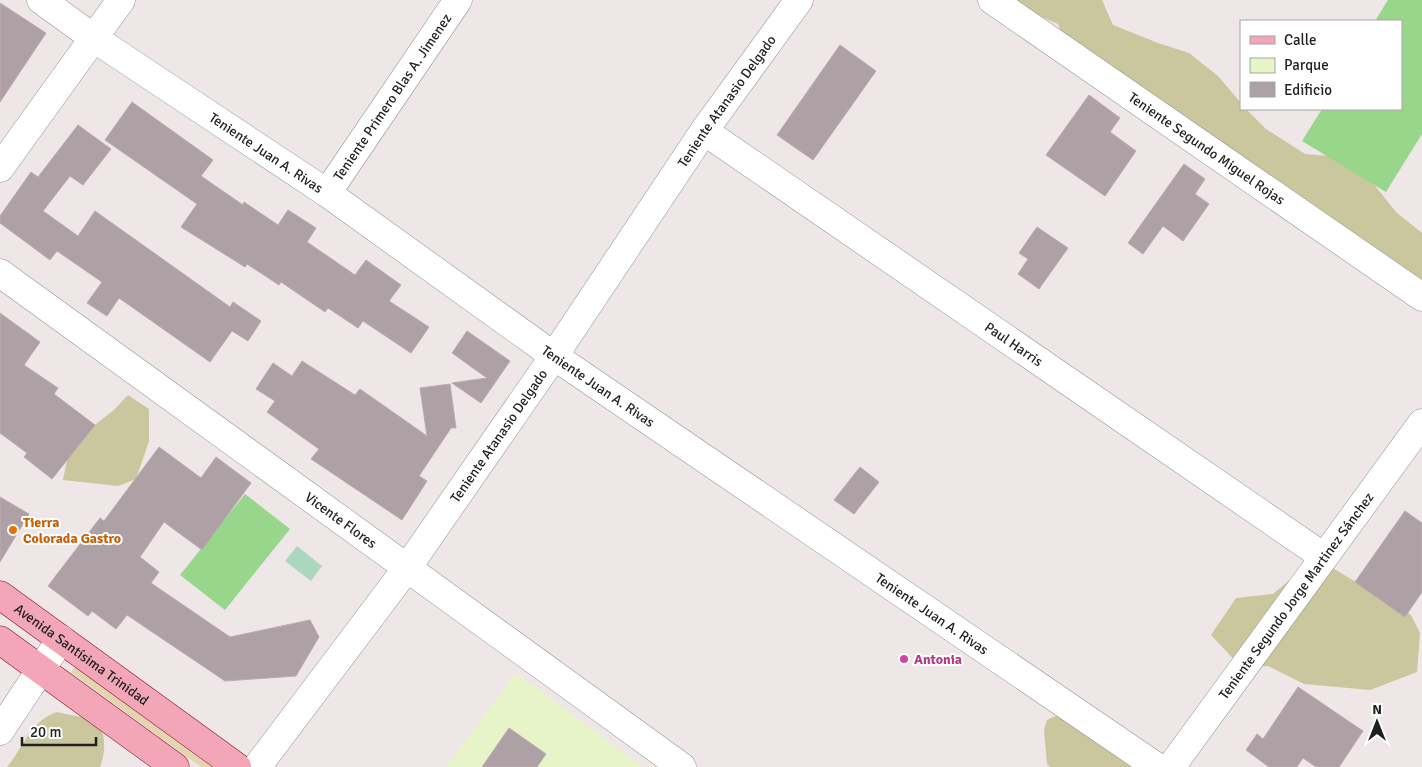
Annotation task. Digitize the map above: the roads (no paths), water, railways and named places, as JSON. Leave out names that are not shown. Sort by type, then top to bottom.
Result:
[{"type":"main road","name":"Avenida Santísima Trinidad","points":[[0,595],[237,767]]},
{"type":"main road","points":[[0,640],[175,767]]},
{"type":"street","name":"Teniente Juan A. Rivas","points":[[41,0],[95,39],[326,193],[554,356],[1157,767]]},
{"type":"street","points":[[0,168],[95,39],[121,0]]},
{"type":"street","name":"Teniente Primero Blas A. Jimenez","points":[[326,193],[458,0]]},
{"type":"street","name":"Teniente Atanasio Delgado","points":[[257,767],[407,568],[554,356],[704,131],[799,0]]},
{"type":"street","name":"Teniente Segundo Miguel Rojas","points":[[992,0],[1422,297]]},
{"type":"street","name":"Paul Harris","points":[[704,131],[1324,557]]},
{"type":"street","name":"Vicente Flores","points":[[0,273],[682,767]]},
{"type":"street","name":"Teniente Segundo Jorge Martinez Sánchez","points":[[1171,767],[1422,423]]},
{"type":"street","points":[[0,731],[61,639]]},
{"type":"place","name":"Tierra Colorada Gastro","points":[[13,530]]},
{"type":"place","name":"Antonia","points":[[904,659]]}]
